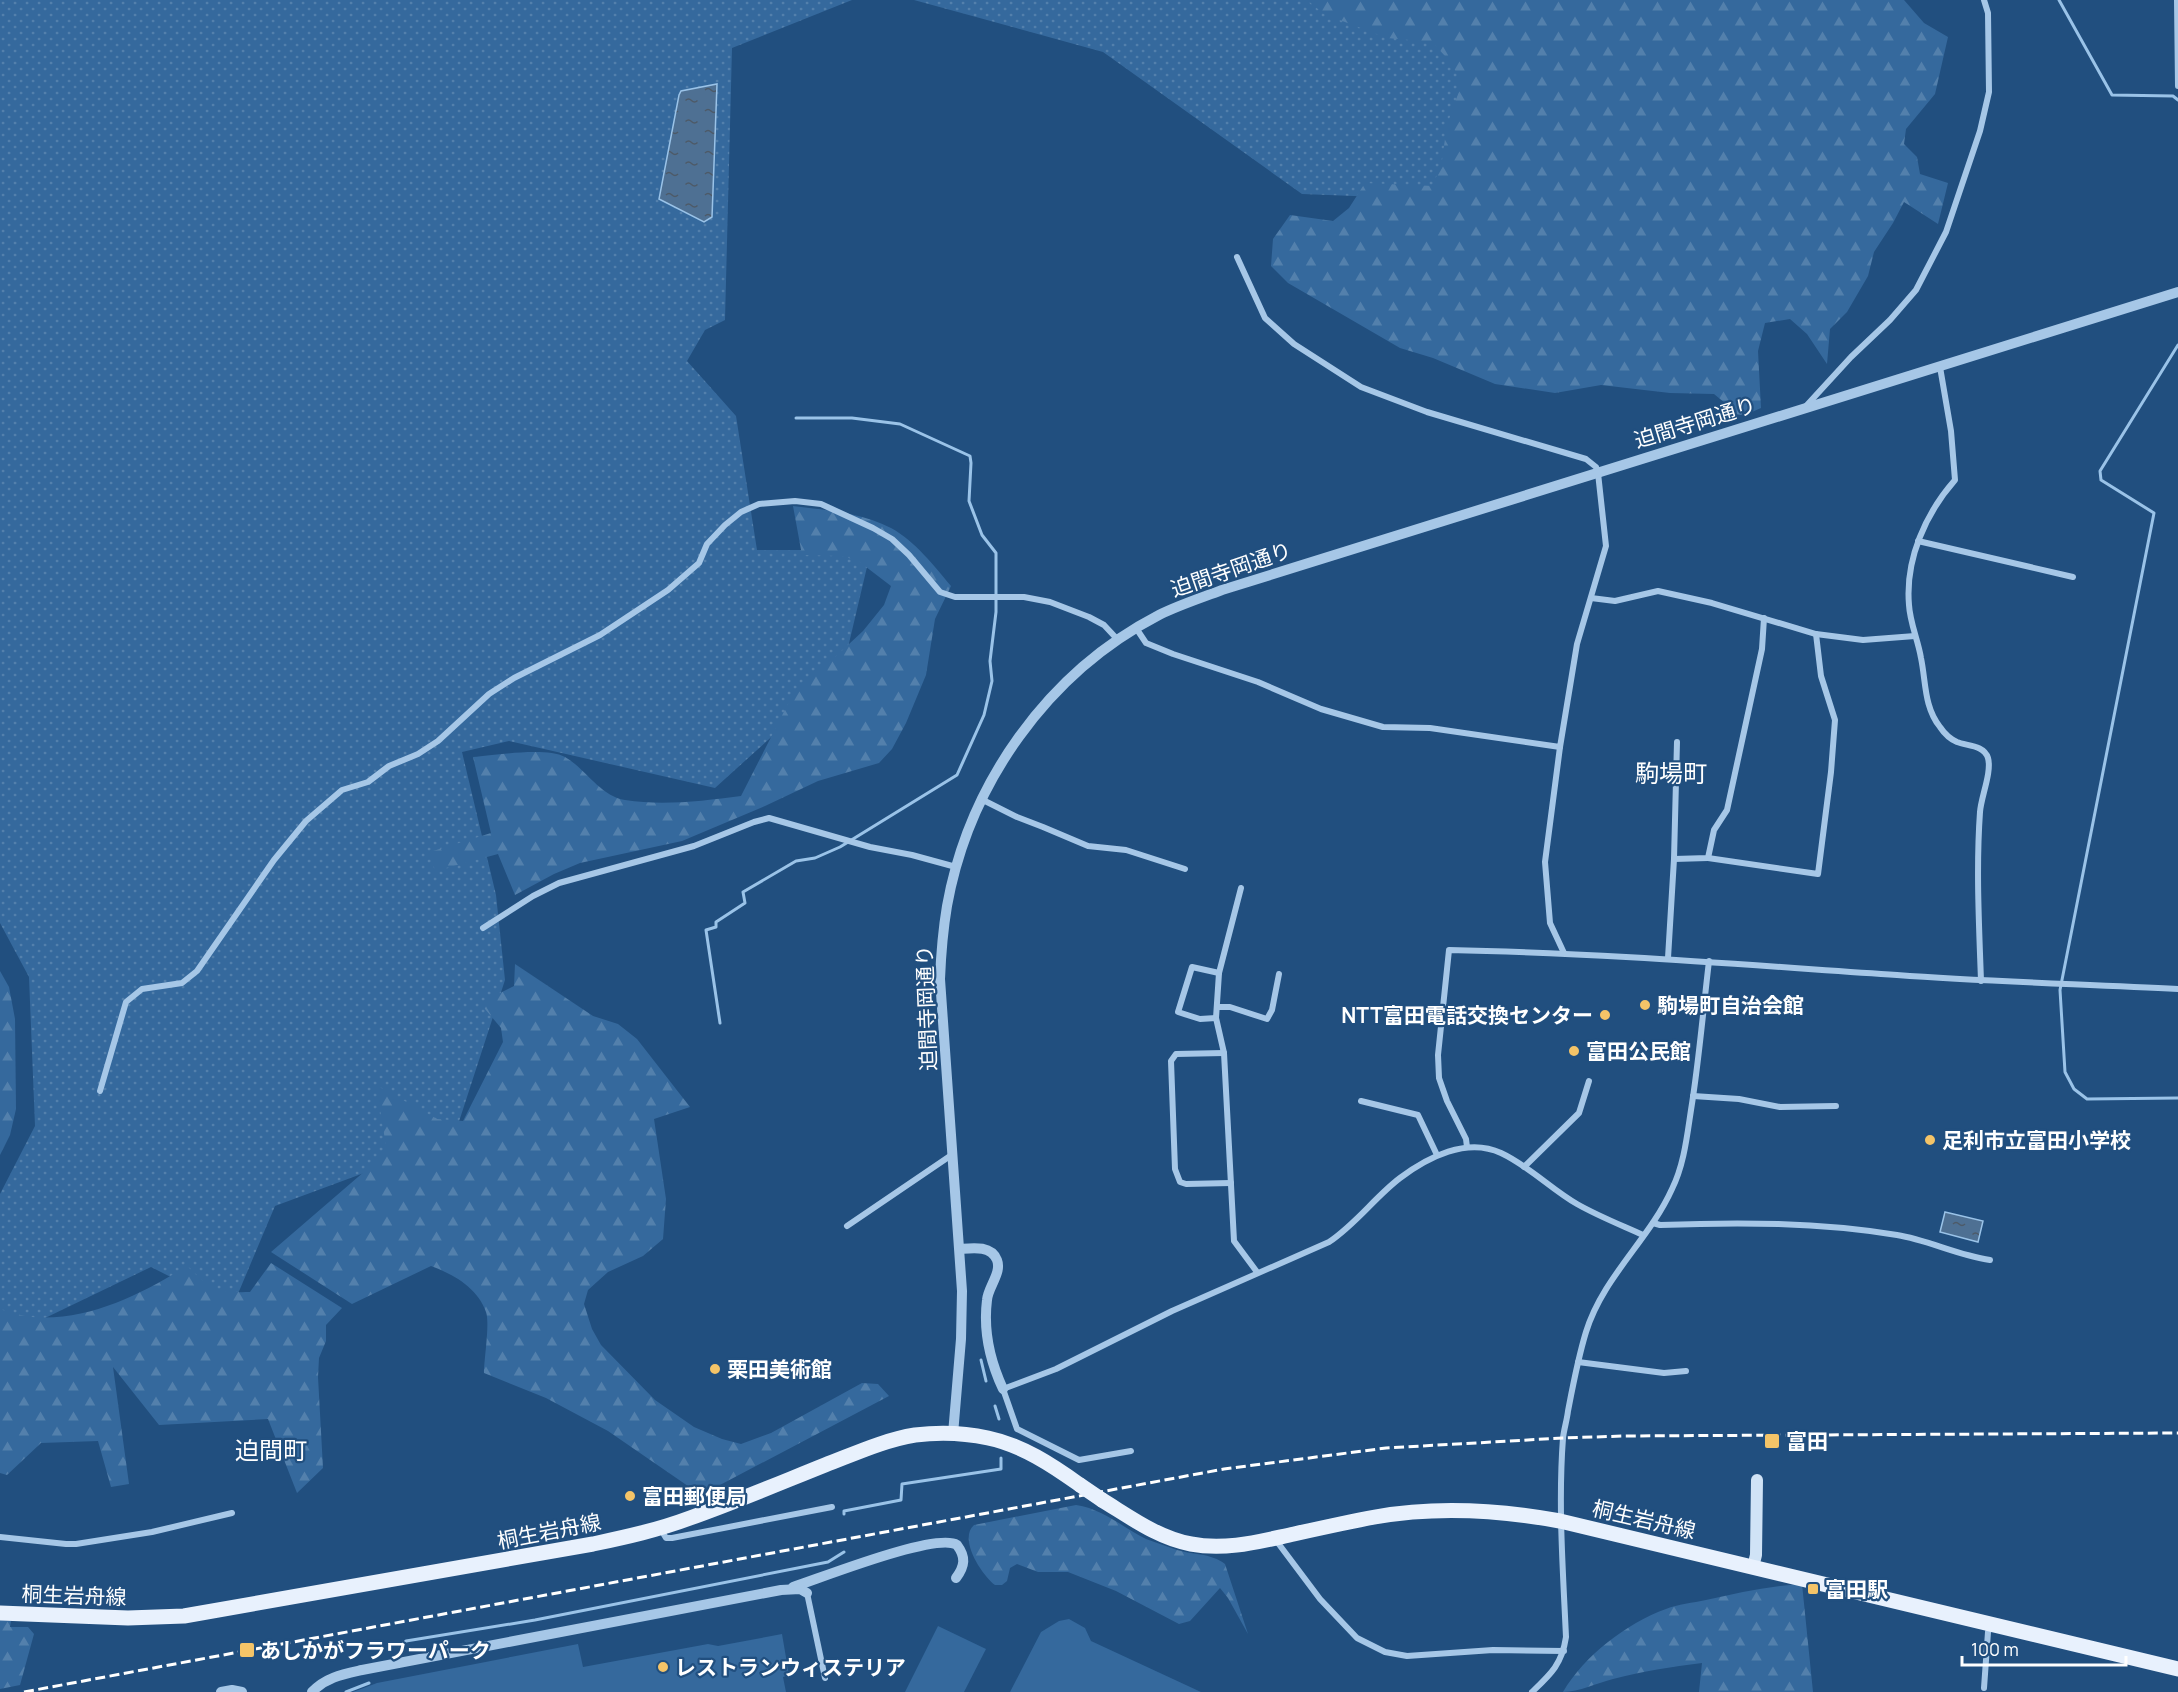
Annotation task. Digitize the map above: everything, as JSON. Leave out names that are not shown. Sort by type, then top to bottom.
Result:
[{"type":"main road","name":"桐生岩舟線","points":[[0,1613],[153,1618],[200,1614],[521,1558],[660,1528],[895,1440],[916,1435],[953,1434],[976,1436],[1006,1443],[1040,1458],[1102,1500],[1154,1531],[1190,1544],[1231,1546],[1376,1516],[1422,1511],[1496,1512],[1560,1521],[2178,1669]]},
{"type":"main road","points":[[1754,1567],[1757,1480]]},
{"type":"street","points":[[1802,410],[1851,357],[1890,320],[1916,290],[1946,232],[1980,131],[1989,92],[1988,13],[1984,0]]},
{"type":"street","points":[[2177,0],[2178,86]]},
{"type":"street","points":[[1237,257],[1265,318],[1294,344],[1361,387],[1427,412],[1586,459],[1596,467],[1606,546],[1577,644],[1560,747],[1545,862],[1550,923],[1563,953]]},
{"type":"street","name":"迫間寺岡通り","points":[[953,1434],[961,1340],[962,1291],[940,979],[945,917],[956,867],[981,798],[1007,753],[1025,728],[1048,700],[1082,667],[1136,628],[1160,615],[1222,590],[2178,292]]},
{"type":"street","points":[[1940,367],[1951,431],[1955,480],[1942,494],[1918,541],[1910,579],[1909,605],[1933,717],[1943,732],[1953,740],[1975,746],[1988,758],[1988,771],[1980,810],[1977,889],[1981,981]]},
{"type":"street","points":[[100,1091],[126,1002],[142,988],[182,983],[197,971],[274,860],[315,813],[342,790],[368,782],[388,766],[418,754],[438,741],[475,705],[514,678],[600,635],[668,590],[699,563],[707,544],[725,525],[741,512],[759,504],[795,501],[821,504],[892,539],[909,555],[940,592],[955,597],[1005,596],[1050,602],[1104,625],[1118,640]]},
{"type":"street","points":[[1918,541],[2073,577]]},
{"type":"street","points":[[1591,598],[1615,601],[1658,591],[1701,600],[1816,634],[1863,640],[1916,636]]},
{"type":"street","points":[[1708,858],[1714,830],[1727,810],[1762,649],[1764,618]]},
{"type":"street","points":[[1136,628],[1146,643],[1173,654],[1258,682],[1322,709],[1383,728],[1430,728],[1560,747]]},
{"type":"street","points":[[1674,859],[1708,858],[1818,874],[1835,720],[1821,676],[1816,634]]},
{"type":"street","points":[[1668,958],[1674,859],[1677,742]]},
{"type":"street","points":[[981,798],[1017,818],[1088,846],[1126,850],[1185,869]]},
{"type":"street","points":[[483,928],[533,896],[559,883],[694,846],[769,818],[870,847],[956,867]]},
{"type":"street","points":[[1241,888],[1220,973],[1216,1018],[1224,1053],[1234,1240],[1257,1272]]},
{"type":"street","points":[[1467,1147],[1439,1078],[1440,1033],[1449,950],[1668,958],[1981,981],[2178,989]]},
{"type":"street","points":[[1532,1692],[1555,1669],[1564,1651],[1566,1637],[1560,1521],[1563,1438],[1578,1362],[1586,1330],[1610,1281],[1653,1223],[1676,1179],[1687,1138],[1694,1096],[1709,961]]},
{"type":"street","points":[[1216,1018],[1200,1019],[1178,1012],[1192,967],[1220,973]]},
{"type":"street","points":[[1217,1007],[1230,1008],[1267,1019],[1272,1010],[1279,974]]},
{"type":"street","points":[[1224,1053],[1176,1054],[1171,1061],[1175,1169],[1180,1182],[1186,1184],[1231,1183]]},
{"type":"street","points":[[1524,1167],[1579,1113],[1588,1081]]},
{"type":"street","points":[[1694,1096],[1780,1107],[1836,1106]]},
{"type":"street","points":[[1361,1101],[1418,1115],[1437,1155]]},
{"type":"street","points":[[1004,1389],[1056,1369],[1172,1311],[1329,1242],[1399,1179],[1437,1155],[1467,1147],[1496,1150],[1577,1204],[1643,1235]]},
{"type":"street","points":[[847,1226],[953,1154]]},
{"type":"street","points":[[1653,1223],[1660,1225],[1727,1222],[1850,1228],[1910,1238],[1952,1252],[1990,1260]]},
{"type":"street","points":[[960,1249],[981,1248],[991,1253],[997,1260],[998,1269],[986,1300],[987,1334],[991,1359],[1017,1429],[1079,1460],[1131,1451]]},
{"type":"street","points":[[1578,1362],[1664,1373],[1686,1371]]},
{"type":"street","points":[[660,1528],[666,1538],[672,1538],[832,1507]]},
{"type":"street","points":[[0,1537],[76,1544],[152,1532],[232,1513]]},
{"type":"street","points":[[1275,1538],[1320,1599],[1358,1638],[1385,1652],[1407,1656],[1493,1650],[1564,1651]]},
{"type":"street","points":[[312,1692],[322,1683],[334,1677],[362,1670],[781,1590],[922,1545],[946,1542],[957,1545],[964,1557],[962,1570],[956,1578]]},
{"type":"street","points":[[781,1590],[800,1589],[807,1593],[825,1678]]},
{"type":"street","points":[[1984,1688],[1988,1632],[1992,1624]]},
{"type":"street","points":[[221,1692],[232,1690],[242,1692]]},
{"type":"green space","points":[[0,0],[852,0],[732,48],[725,320],[705,330],[687,361],[736,416],[757,550],[871,550],[842,673],[715,788],[509,741],[462,752],[496,895],[505,980],[453,1140],[275,1206],[232,1308],[151,1267],[14,1333],[0,1310],[0,1194],[35,1126],[29,977],[0,923]]},
{"type":"green space","points":[[914,0],[1511,0],[1458,200],[1302,194],[1103,52]]},
{"type":"green space","points":[[1307,0],[1904,0],[1924,23],[1948,37],[1935,94],[1906,129],[1904,144],[1917,157],[1920,174],[1948,183],[1938,224],[1904,202],[1874,252],[1868,276],[1847,312],[1830,329],[1827,364],[1807,334],[1790,319],[1765,323],[1758,351],[1761,408],[1745,415],[1732,414],[1725,403],[1714,394],[1670,393],[1601,385],[1555,393],[1495,384],[1433,358],[1400,348],[1288,283],[1271,266],[1273,239],[1290,215],[1333,221],[1349,208],[1365,183],[1433,186],[1442,160],[1447,125],[1458,94],[1459,76],[1432,42],[1387,38],[1324,14]]},
{"type":"green space","points":[[793,506],[856,516],[891,528],[916,547],[951,586],[935,619],[926,675],[906,723],[892,749],[879,763],[818,781],[682,841],[580,863],[515,895],[498,854],[435,871],[430,852],[491,833],[473,757],[520,752],[557,754],[573,762],[608,793],[625,800],[668,803],[741,796],[791,698],[863,631],[884,605],[891,586],[857,560],[840,556],[802,555]]},
{"type":"green space","points":[[515,964],[593,1016],[618,1024],[637,1039],[690,1107],[654,1119],[666,1199],[663,1239],[643,1256],[608,1272],[588,1290],[584,1304],[592,1329],[601,1345],[655,1400],[694,1427],[741,1444],[771,1433],[862,1383],[878,1384],[889,1396],[701,1495],[608,1431],[546,1398],[484,1373],[486,1312],[471,1289],[448,1273],[431,1266],[352,1304],[271,1252],[387,1152],[376,1085],[437,1119],[463,1121],[503,1042],[501,1028],[480,1003],[514,986]]},
{"type":"green space","points":[[0,971],[9,987],[15,1019],[16,1109],[10,1135],[0,1155]]},
{"type":"green space","points":[[271,1263],[342,1308],[326,1325],[326,1341],[319,1358],[323,1468],[297,1493],[268,1419],[159,1425],[113,1367],[129,1484],[111,1487],[98,1441],[41,1443],[7,1475],[0,1473],[0,1309],[28,1316],[73,1315],[133,1296],[187,1266],[215,1288],[229,1292],[250,1292]]},
{"type":"green space","points":[[1076,1505],[1104,1514],[1146,1539],[1177,1550],[1220,1560],[1225,1564],[1248,1634],[1220,1588],[1190,1621],[1179,1624],[1116,1591],[1068,1572],[1038,1572],[1017,1564],[1010,1568],[1007,1581],[1002,1585],[995,1585],[978,1565],[970,1548],[969,1539],[974,1525]]},
{"type":"green space","points":[[1802,1584],[1813,1692],[1699,1692],[1702,1663],[1635,1674],[1563,1692],[1582,1666],[1608,1642],[1651,1615],[1671,1607],[1754,1590]]},
{"type":"green space","points":[[1069,1619],[1085,1628],[1091,1641],[1201,1692],[1010,1692],[1041,1632],[1059,1621]]},
{"type":"green space","points":[[0,1620],[11,1621],[10,1627],[28,1627],[34,1634],[20,1685],[0,1689]]},
{"type":"green space","points":[[938,1626],[986,1649],[964,1692],[905,1692]]},
{"type":"green space","name":"あしかがフラワーパーク","points":[[782,1634],[789,1675],[783,1677],[786,1692],[353,1692],[377,1683],[578,1644],[583,1667],[708,1644],[718,1646]]},
{"type":"water","points":[[717,84],[712,217],[704,222],[659,199],[681,91]]},
{"type":"water","points":[[1945,1212],[1983,1221],[1978,1242],[1940,1232]]},
{"type":"waterway","points":[[2059,0],[2112,95],[2173,96],[2178,100]]},
{"type":"waterway","points":[[2178,345],[2100,471],[2101,480],[2154,513],[2060,990],[2065,1072],[2074,1089],[2087,1099],[2178,1098]]},
{"type":"waterway","points":[[720,1023],[706,930],[716,927],[716,922],[745,903],[743,892],[796,861],[815,858],[840,847],[957,775],[984,715],[992,681],[990,661],[996,612],[996,553],[982,535],[969,501],[970,456],[900,424],[852,418],[796,418]]},
{"type":"waterway","points":[[981,1360],[986,1381]]},
{"type":"waterway","points":[[995,1406],[999,1419]]},
{"type":"waterway","points":[[844,1514],[844,1511],[901,1500],[902,1484],[1001,1469],[1001,1458]]},
{"type":"waterway","points":[[400,1647],[406,1641],[535,1620],[828,1562],[844,1552]]},
{"type":"waterway","points":[[346,1692],[369,1683]]},
{"type":"railway","points":[[24,1692],[1224,1469],[1386,1448],[1624,1436],[2178,1433]]},
{"type":"place","name":"駒場町自治会館","points":[[1645,1005]]},
{"type":"place","name":"NTT富田電話交換センター","points":[[1605,1015]]},
{"type":"place","name":"富田公民館","points":[[1574,1051]]},
{"type":"place","name":"足利市立富田小学校","points":[[1930,1140]]},
{"type":"place","name":"栗田美術館","points":[[715,1369]]},
{"type":"place","name":"富田","points":[[1772,1441]]},
{"type":"place","name":"富田郵便局","points":[[630,1496]]},
{"type":"place","name":"富田駅","points":[[1813,1589]]},
{"type":"place","name":"あしかがフラワーパーク","points":[[247,1650]]},
{"type":"place","name":"レストランウィステリア","points":[[663,1667]]},
{"type":"district","name":"駒場町","points":[[1671,772]]},
{"type":"district","name":"迫間町","points":[[271,1449]]}]
